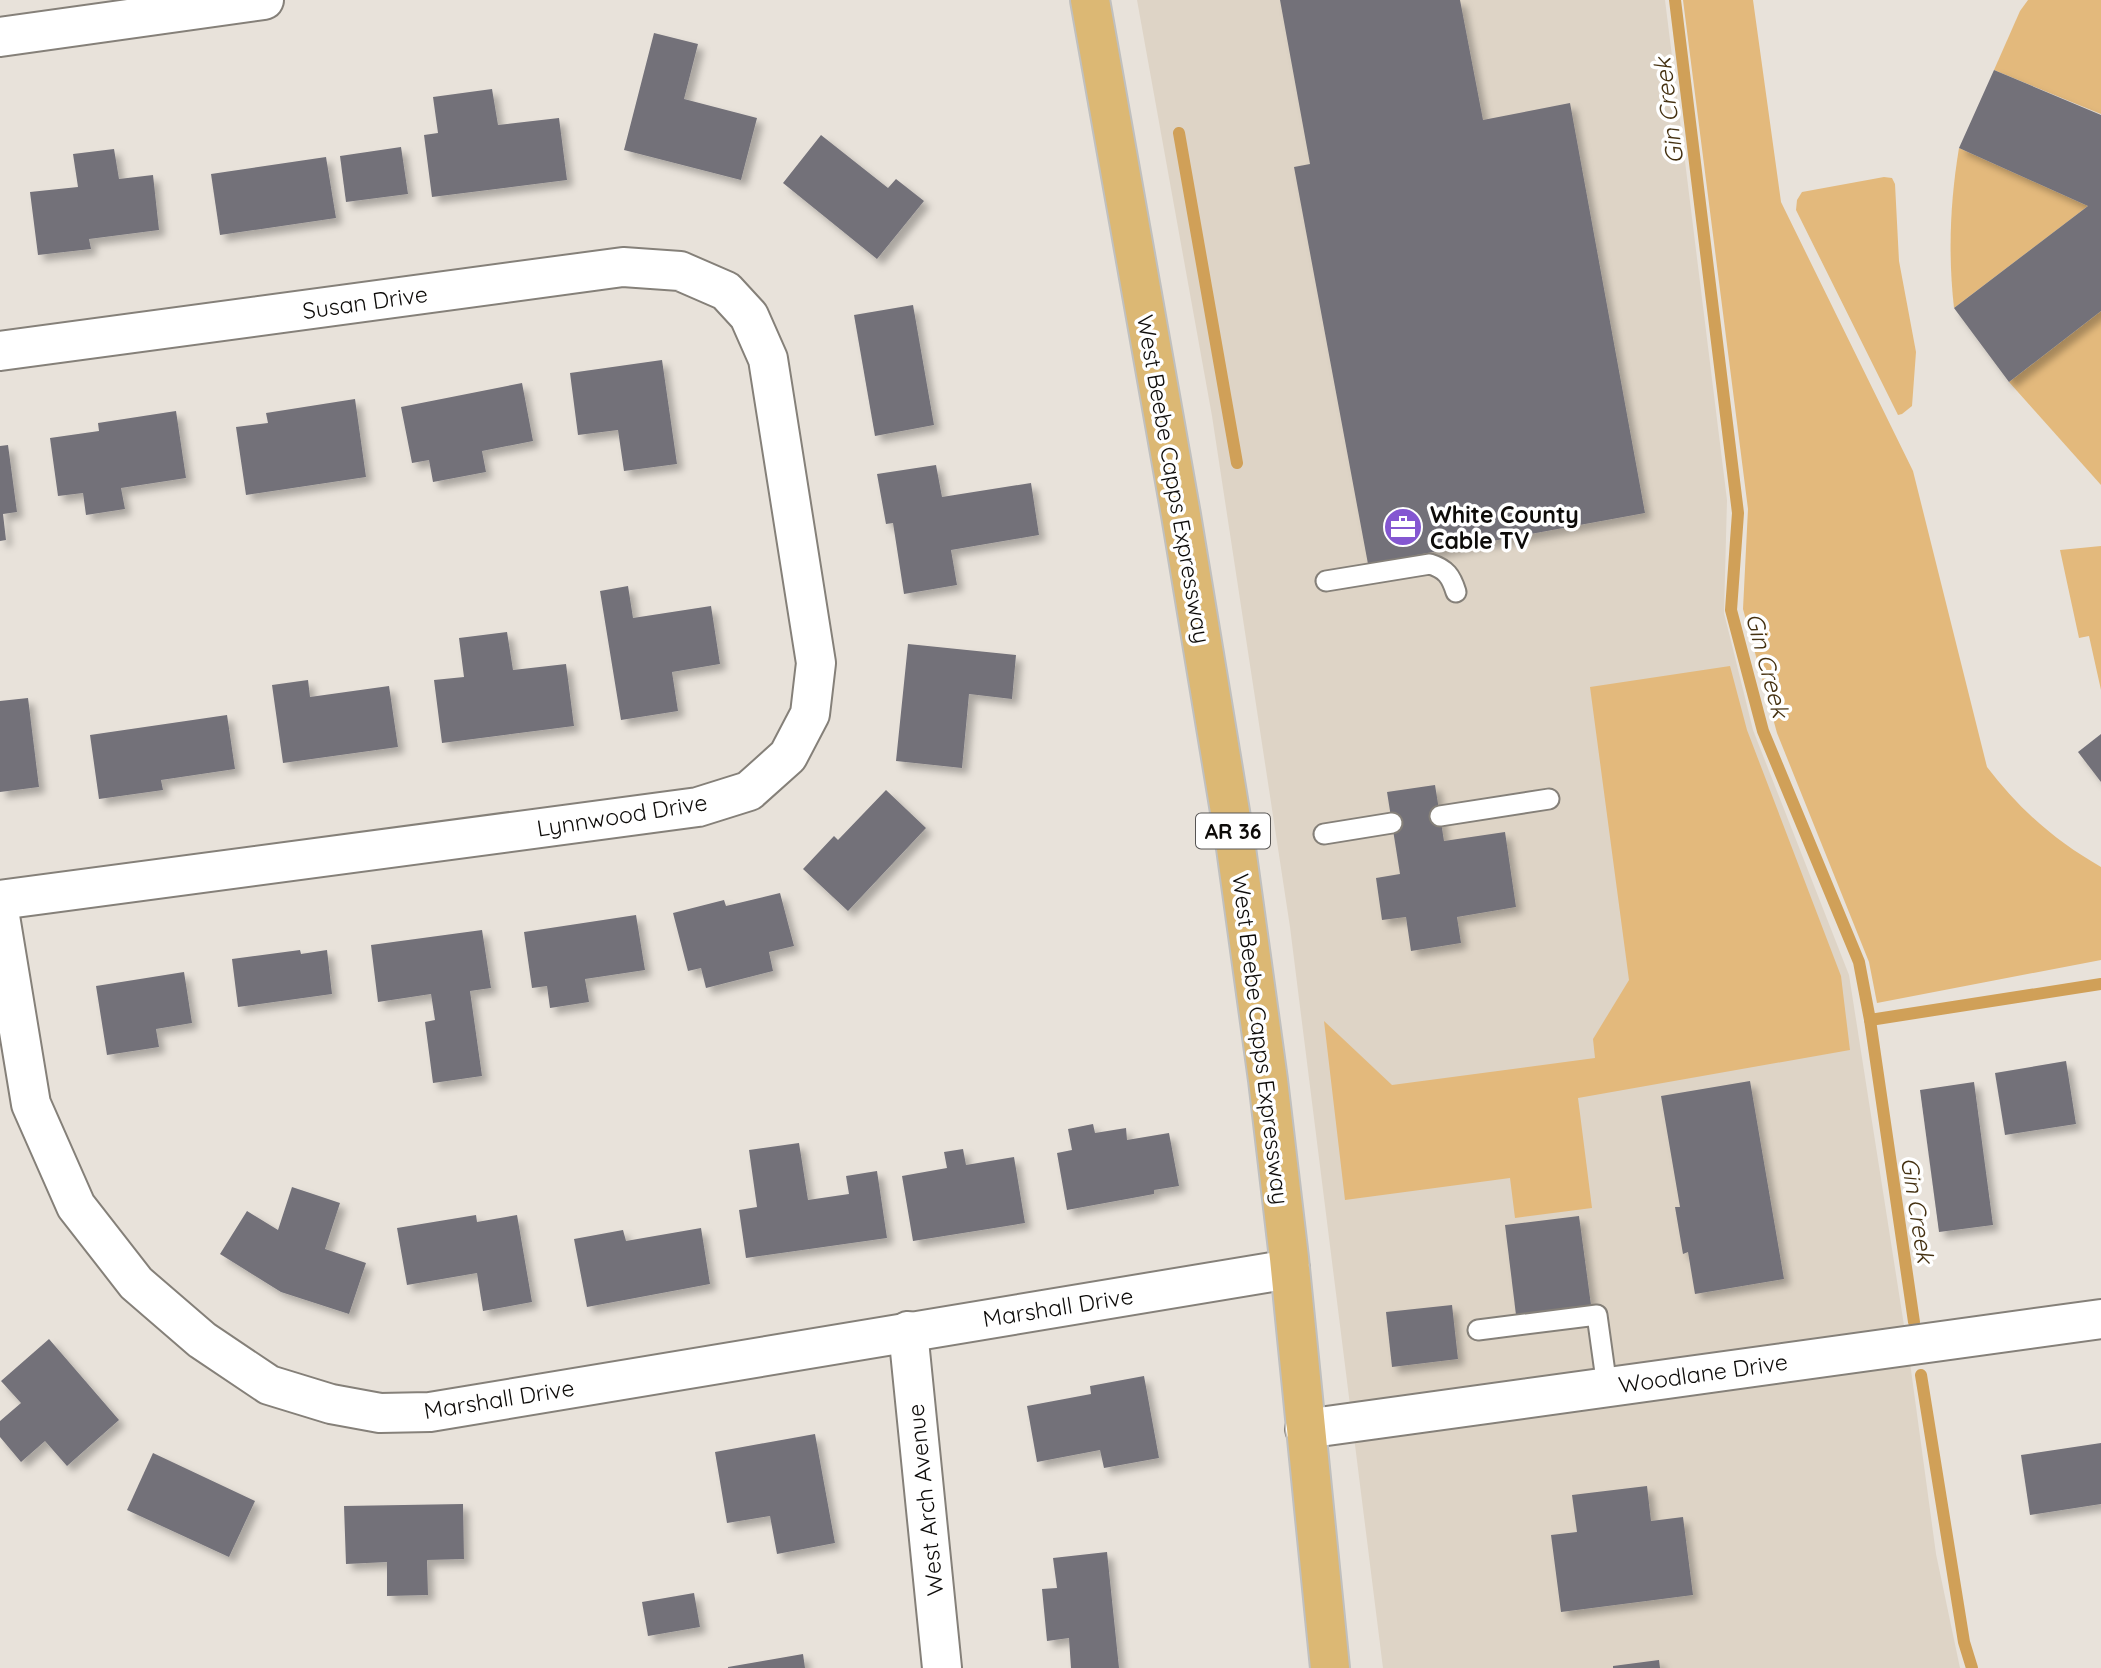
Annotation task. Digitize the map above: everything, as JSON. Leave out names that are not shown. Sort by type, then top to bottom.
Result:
[{"type":"main road","name":"West Beebe Capps Expressway","points":[[1090,0],[1227,795],[1266,1068],[1290,1269],[1330,1668]]},
{"type":"street","points":[[0,37],[264,0]]},
{"type":"street","name":"Susan Drive","points":[[0,351],[623,267],[680,271],[726,290]]},
{"type":"street","name":"Lynnwood Drive","points":[[0,900],[698,807],[750,791],[788,756],[810,714],[816,663],[768,359],[749,316],[726,290]]},
{"type":"street","name":"Marshall Drive","points":[[0,916],[31,1104],[76,1206],[136,1283],[202,1340],[269,1385],[331,1404],[380,1413],[430,1412],[1290,1269]]},
{"type":"street","name":"Woodlane Drive","points":[[1304,1429],[2101,1319]]},
{"type":"street","name":"West Arch Avenue","points":[[908,1331],[942,1668]]},
{"type":"lane","points":[[1326,581],[1430,564],[1443,568],[1451,577],[1455,592]]},
{"type":"lane","points":[[1440,816],[1549,799]]},
{"type":"lane","points":[[1324,834],[1392,823]]},
{"type":"lane","points":[[1479,1330],[1597,1315],[1607,1387]]},
{"type":"shaded area","points":[[1137,0],[1665,0],[1727,500],[1724,613],[1753,730],[1849,975],[1911,1370],[1936,1554],[1960,1668],[1383,1668],[1290,927],[1212,416]]},
{"type":"shaded area","points":[[1683,0],[1753,0],[1781,202],[1913,471],[1987,767],[2038,823],[2101,867],[2101,960],[1877,1003],[1869,962],[1777,733],[1743,609],[1748,509]]},
{"type":"shaded area","points":[[2028,0],[2101,0],[2101,114],[1994,70],[2020,11]]},
{"type":"shaded area","points":[[1959,148],[2088,206],[1954,308],[1951,228]]},
{"type":"shaded area","points":[[1884,177],[1892,178],[1895,184],[1899,261],[1916,352],[1912,406],[1898,415],[1796,210],[1797,200],[1802,192]]},
{"type":"shaded area","points":[[2101,311],[2101,485],[2009,382]]},
{"type":"shaded area","points":[[2101,546],[2101,690],[2089,636],[2079,638],[2060,550]]},
{"type":"shaded area","points":[[1730,666],[1747,730],[1841,976],[1850,1050],[1578,1098],[1592,1208],[1515,1218],[1510,1178],[1345,1200],[1324,1021],[1392,1085],[1595,1058],[1593,1039],[1629,980],[1590,687]]},
{"type":"building","points":[[1280,0],[1460,0],[1483,120],[1570,103],[1645,513],[1368,564],[1294,167],[1310,164]]},
{"type":"building","points":[[654,33],[698,44],[684,99],[757,118],[741,180],[624,150]]},
{"type":"building","points":[[1994,70],[2101,115],[2101,311],[2009,382],[1954,308],[2088,206],[1959,148]]},
{"type":"building","points":[[492,89],[498,125],[559,118],[567,180],[432,197],[424,135],[438,133],[433,97]]},
{"type":"building","points":[[821,135],[888,188],[896,179],[924,201],[877,259],[783,183]]},
{"type":"building","points":[[401,147],[408,194],[346,202],[340,156]]},
{"type":"building","points":[[114,149],[119,179],[153,175],[159,230],[89,239],[91,249],[38,255],[30,192],[78,187],[73,154]]},
{"type":"building","points":[[326,157],[336,218],[220,235],[211,174]]},
{"type":"building","points":[[913,305],[934,425],[875,436],[854,315]]},
{"type":"building","points":[[662,360],[677,464],[624,471],[618,430],[578,435],[570,373]]},
{"type":"building","points":[[522,383],[533,441],[482,451],[486,472],[433,482],[429,460],[412,463],[401,407]]},
{"type":"building","points":[[355,399],[366,477],[246,495],[236,427],[268,423],[266,413]]},
{"type":"building","points":[[176,411],[186,478],[121,488],[125,509],[86,515],[83,493],[58,496],[50,438],[99,431],[98,423]]},
{"type":"building","points":[[8,445],[17,512],[3,514],[6,540],[0,541],[0,446]]},
{"type":"building","points":[[936,465],[942,497],[1031,483],[1039,535],[951,550],[957,585],[904,594],[893,523],[886,524],[877,474]]},
{"type":"building","points":[[628,586],[633,618],[711,606],[720,664],[672,672],[678,711],[621,720],[600,591]]},
{"type":"building","points":[[507,632],[513,670],[566,664],[574,726],[442,743],[434,680],[464,677],[459,638]]},
{"type":"building","points":[[908,644],[1016,655],[1012,699],[969,694],[962,768],[896,761]]},
{"type":"building","points":[[308,680],[310,697],[389,686],[398,747],[283,763],[272,685]]},
{"type":"building","points":[[28,698],[39,787],[0,792],[0,701]]},
{"type":"building","points":[[227,715],[235,769],[161,780],[163,790],[99,799],[90,735]]},
{"type":"building","points":[[2101,734],[2101,782],[2078,752]]},
{"type":"building","points":[[1435,785],[1444,841],[1505,832],[1516,907],[1457,917],[1461,943],[1411,951],[1406,917],[1382,920],[1376,878],[1400,874],[1387,792]]},
{"type":"building","points":[[886,790],[926,828],[848,911],[803,869],[834,836],[838,840]]},
{"type":"building","points":[[780,893],[794,946],[769,952],[773,971],[706,988],[701,968],[688,971],[673,913],[724,900],[726,906]]},
{"type":"building","points":[[636,915],[645,970],[585,979],[589,1002],[550,1008],[547,986],[532,988],[524,932]]},
{"type":"building","points":[[482,930],[491,988],[470,991],[482,1076],[433,1083],[425,1022],[435,1020],[431,994],[378,1002],[371,945]]},
{"type":"building","points":[[300,950],[301,954],[327,950],[332,994],[238,1007],[232,959]]},
{"type":"building","points":[[184,972],[192,1023],[156,1029],[159,1047],[107,1055],[96,986]]},
{"type":"building","points":[[2066,1061],[2076,1124],[2005,1135],[1995,1073]]},
{"type":"building","points":[[1750,1081],[1784,1279],[1695,1294],[1688,1252],[1683,1254],[1675,1207],[1680,1207],[1661,1096]]},
{"type":"building","points":[[1974,1082],[1993,1225],[1939,1232],[1920,1090]]},
{"type":"building","points":[[1093,1124],[1095,1133],[1126,1128],[1127,1140],[1169,1133],[1179,1186],[1154,1190],[1154,1194],[1067,1210],[1057,1153],[1072,1150],[1068,1129]]},
{"type":"building","points":[[799,1143],[808,1200],[849,1194],[846,1176],[877,1171],[887,1238],[746,1258],[739,1210],[757,1207],[749,1150]]},
{"type":"building","points":[[963,1149],[966,1165],[1014,1157],[1025,1223],[913,1241],[902,1176],[947,1168],[944,1152]]},
{"type":"building","points":[[292,1187],[340,1203],[325,1249],[366,1263],[349,1314],[281,1292],[220,1254],[247,1211],[278,1230]]},
{"type":"building","points":[[476,1215],[477,1222],[517,1215],[532,1302],[483,1311],[477,1273],[407,1285],[397,1228]]},
{"type":"building","points":[[1579,1216],[1591,1305],[1516,1315],[1505,1225]]},
{"type":"building","points":[[701,1228],[710,1284],[587,1307],[574,1239],[623,1230],[626,1241]]},
{"type":"building","points":[[1452,1305],[1458,1359],[1392,1367],[1386,1312]]},
{"type":"building","points":[[49,1339],[119,1420],[67,1466],[45,1441],[21,1462],[0,1437],[0,1421],[21,1403],[1,1381]]},
{"type":"building","points":[[1144,1376],[1159,1458],[1104,1468],[1100,1450],[1037,1462],[1027,1406],[1091,1394],[1090,1386]]},
{"type":"building","points":[[815,1434],[835,1543],[777,1554],[770,1516],[727,1523],[715,1452]]},
{"type":"building","points":[[2101,1443],[2101,1504],[2030,1515],[2021,1455]]},
{"type":"building","points":[[153,1453],[255,1501],[229,1557],[127,1510]]},
{"type":"building","points":[[1647,1486],[1651,1521],[1683,1517],[1693,1595],[1561,1612],[1551,1535],[1577,1532],[1572,1495]]},
{"type":"building","points":[[463,1504],[464,1559],[427,1560],[428,1595],[387,1596],[387,1562],[346,1564],[344,1506]]},
{"type":"building","points":[[1107,1552],[1119,1668],[1071,1668],[1069,1638],[1047,1641],[1042,1589],[1057,1588],[1053,1558]]},
{"type":"building","points":[[694,1593],[700,1627],[648,1636],[642,1602]]},
{"type":"building","points":[[803,1654],[805,1668],[728,1668],[728,1667]]},
{"type":"building","points":[[1659,1660],[1660,1668],[1613,1668],[1613,1666]]},
{"type":"waterway","name":"Gin Creek","points":[[1675,0],[1738,513],[1731,610],[1763,731],[1859,962],[1870,1020],[1914,1322]]},
{"type":"waterway","points":[[1179,133],[1237,463]]},
{"type":"waterway","points":[[1870,1020],[2101,984]]},
{"type":"waterway","name":"Gin Creek","points":[[1921,1375],[1964,1642],[1972,1668]]},
{"type":"place","name":"White County Cable TV","points":[[1403,527]]}]
